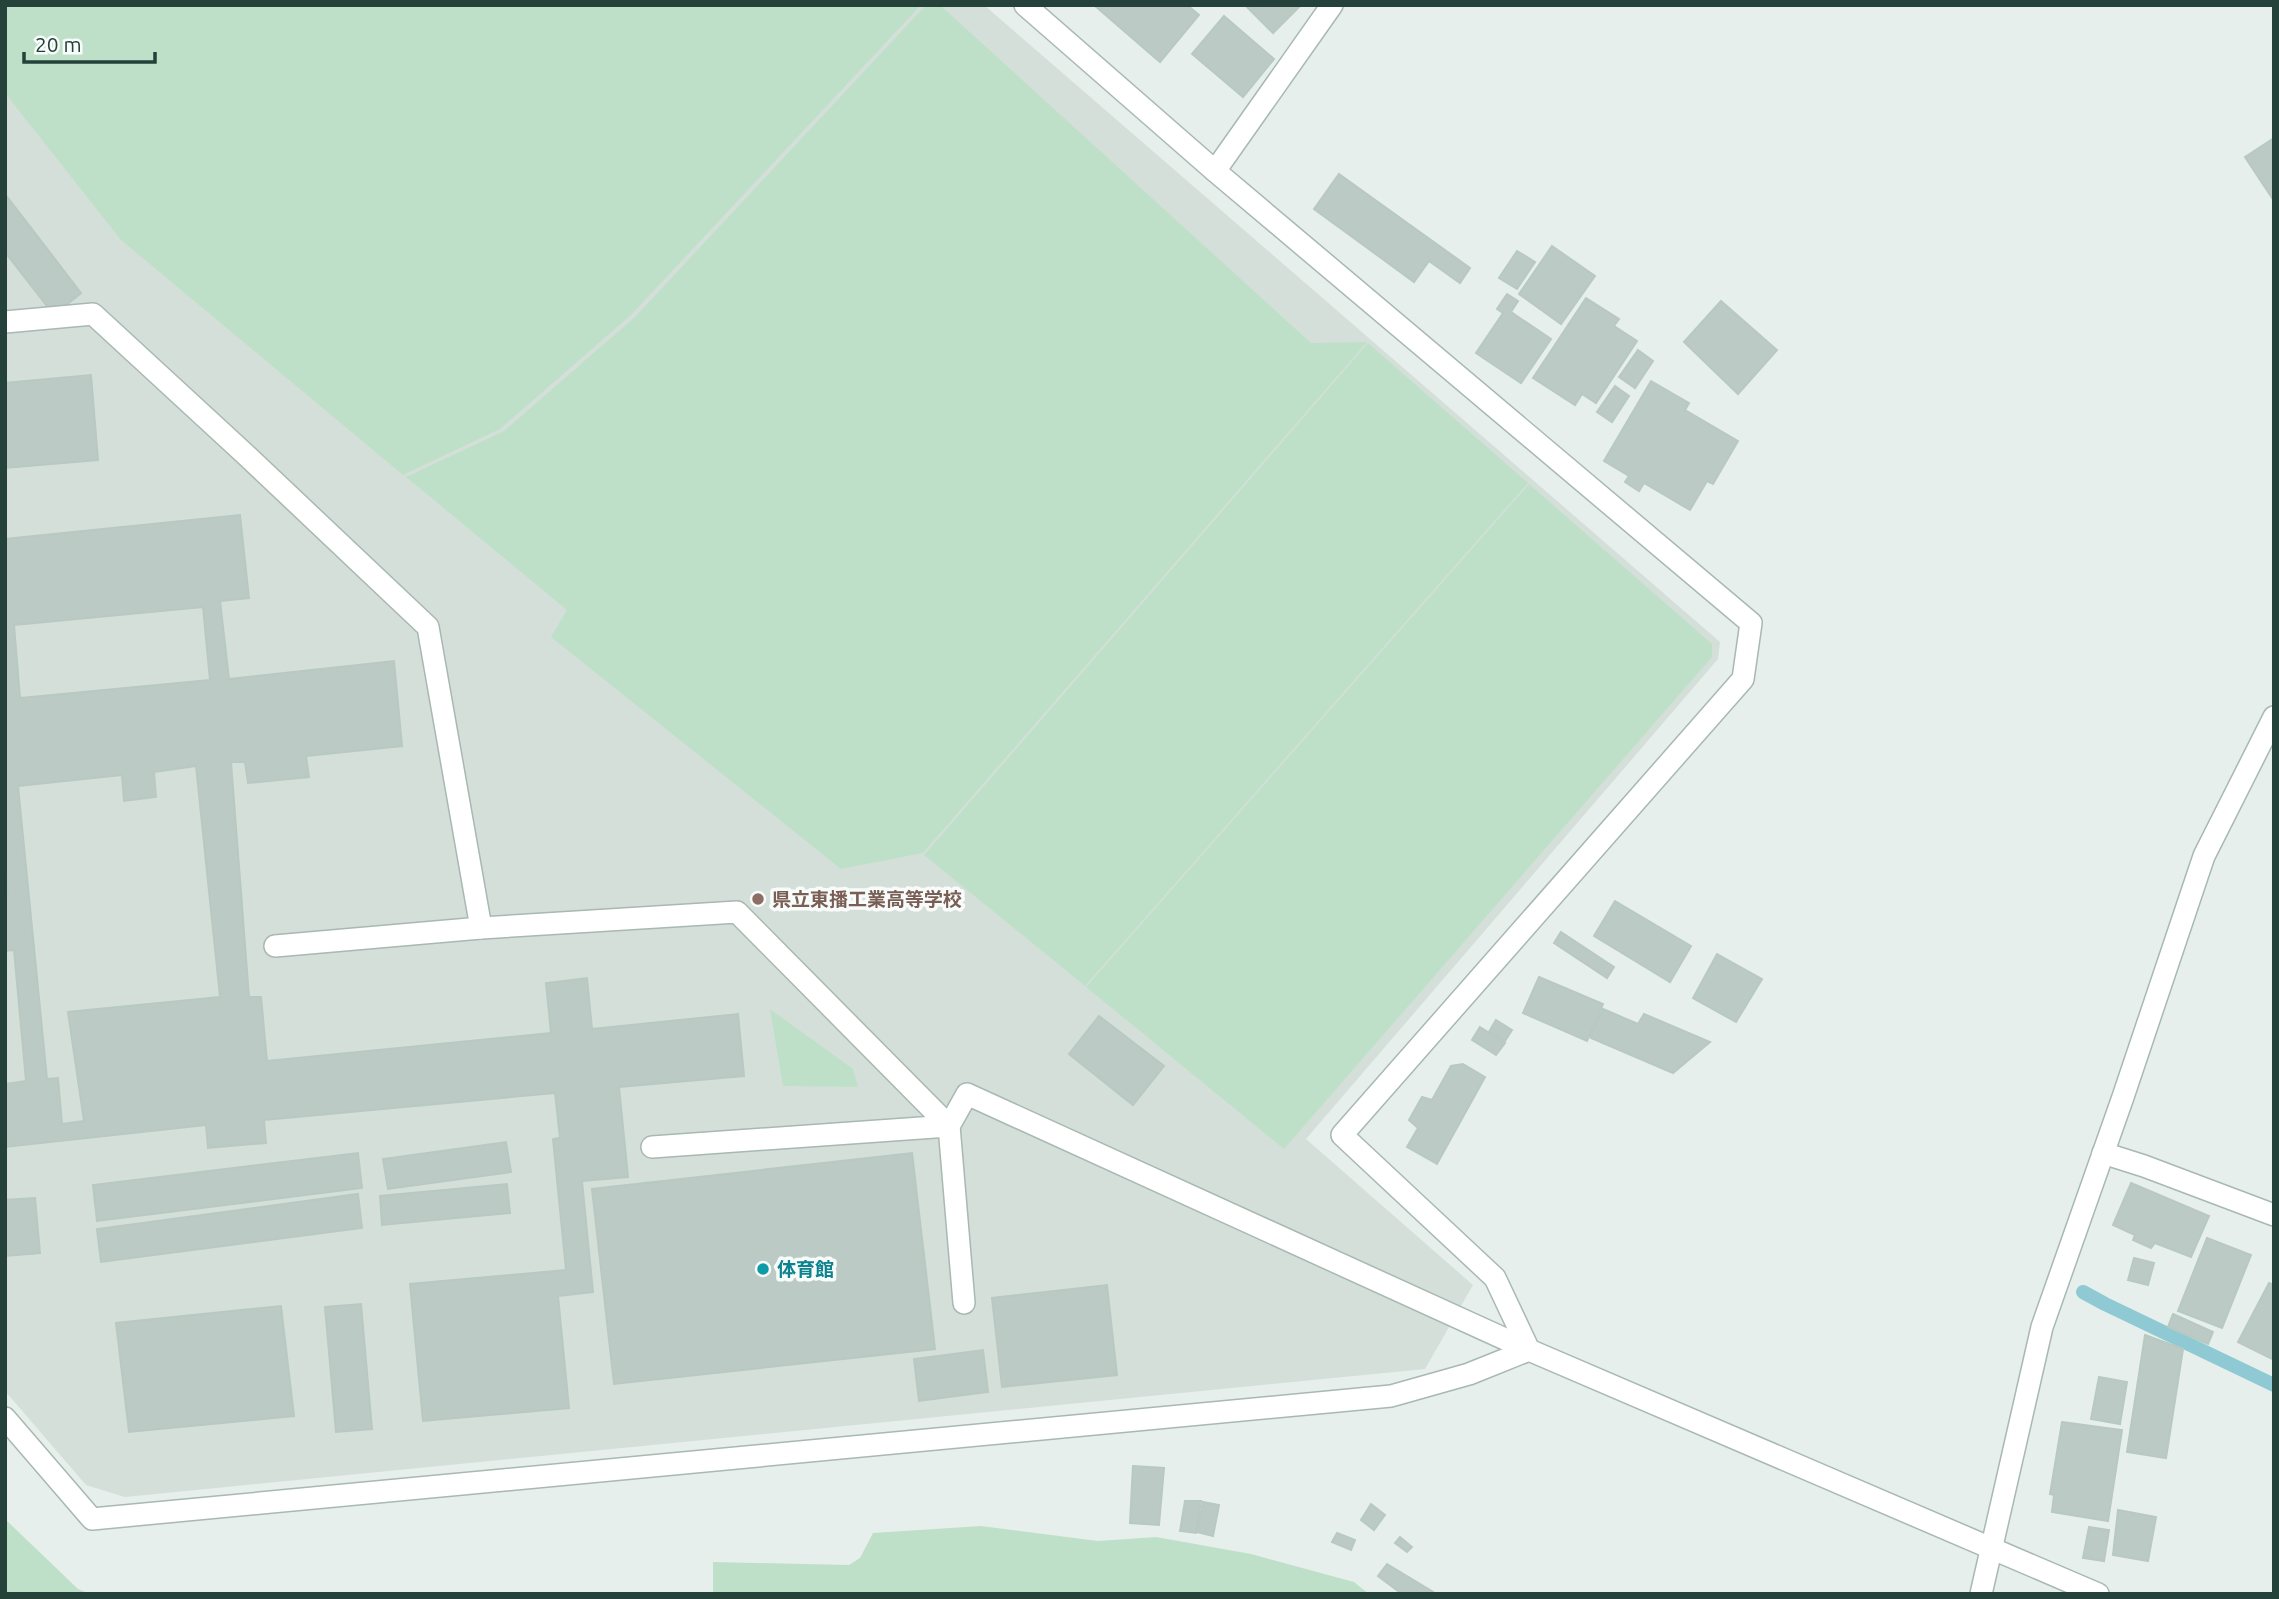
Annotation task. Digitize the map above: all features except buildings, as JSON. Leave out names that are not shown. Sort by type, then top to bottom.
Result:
[{"type":"street","points":[[1024,5],[1215,171],[1751,624],[1743,679],[1342,1135],[1495,1278],[1529,1350]]},
{"type":"street","points":[[1215,171],[1332,5]]},
{"type":"street","points":[[5,322],[93,314],[428,627],[481,928]]},
{"type":"street","points":[[1981,1594],[2042,1327],[2204,856],[2274,717]]},
{"type":"street","points":[[275,946],[481,928],[737,912],[949,1126]]},
{"type":"street","points":[[964,1303],[949,1126],[967,1094],[1529,1350],[2098,1594]]},
{"type":"street","points":[[652,1147],[949,1126]]},
{"type":"street","points":[[2103,1153],[2274,1215]]},
{"type":"street","points":[[5,1418],[92,1519],[1391,1396],[1469,1374],[1529,1350]]},
{"type":"shaded area","name":"県立東播工業高等学校","points":[[5,5],[984,5],[1720,642],[1718,659],[1306,1139],[1473,1285],[1425,1369],[125,1497],[86,1485],[5,1391]]},
{"type":"green space","points":[[5,5],[921,5],[631,315],[500,429],[403,475],[121,240],[5,93]]},
{"type":"green space","points":[[926,5],[940,5],[1311,343],[1367,342],[923,853],[841,869],[551,637],[567,610],[406,477],[504,431],[635,317]]},
{"type":"green space","points":[[1368,343],[1528,483],[1085,986],[924,855]]},
{"type":"green space","points":[[1529,484],[1712,644],[1712,657],[1284,1149],[1086,987]]},
{"type":"green space","points":[[770,1009],[853,1069],[858,1087],[783,1086]]},
{"type":"green space","points":[[5,1519],[78,1589],[90,1594],[5,1594]]},
{"type":"green space","points":[[981,1526],[1098,1541],[1156,1537],[1251,1554],[1354,1582],[1369,1594],[713,1594],[713,1562],[849,1565],[860,1558],[873,1533]]},
{"type":"waterway","points":[[2083,1292],[2274,1385]]},
{"type":"place","name":"県立東播工業高等学校","points":[[758,899]]},
{"type":"place","name":"体育館","points":[[763,1269]]}]
